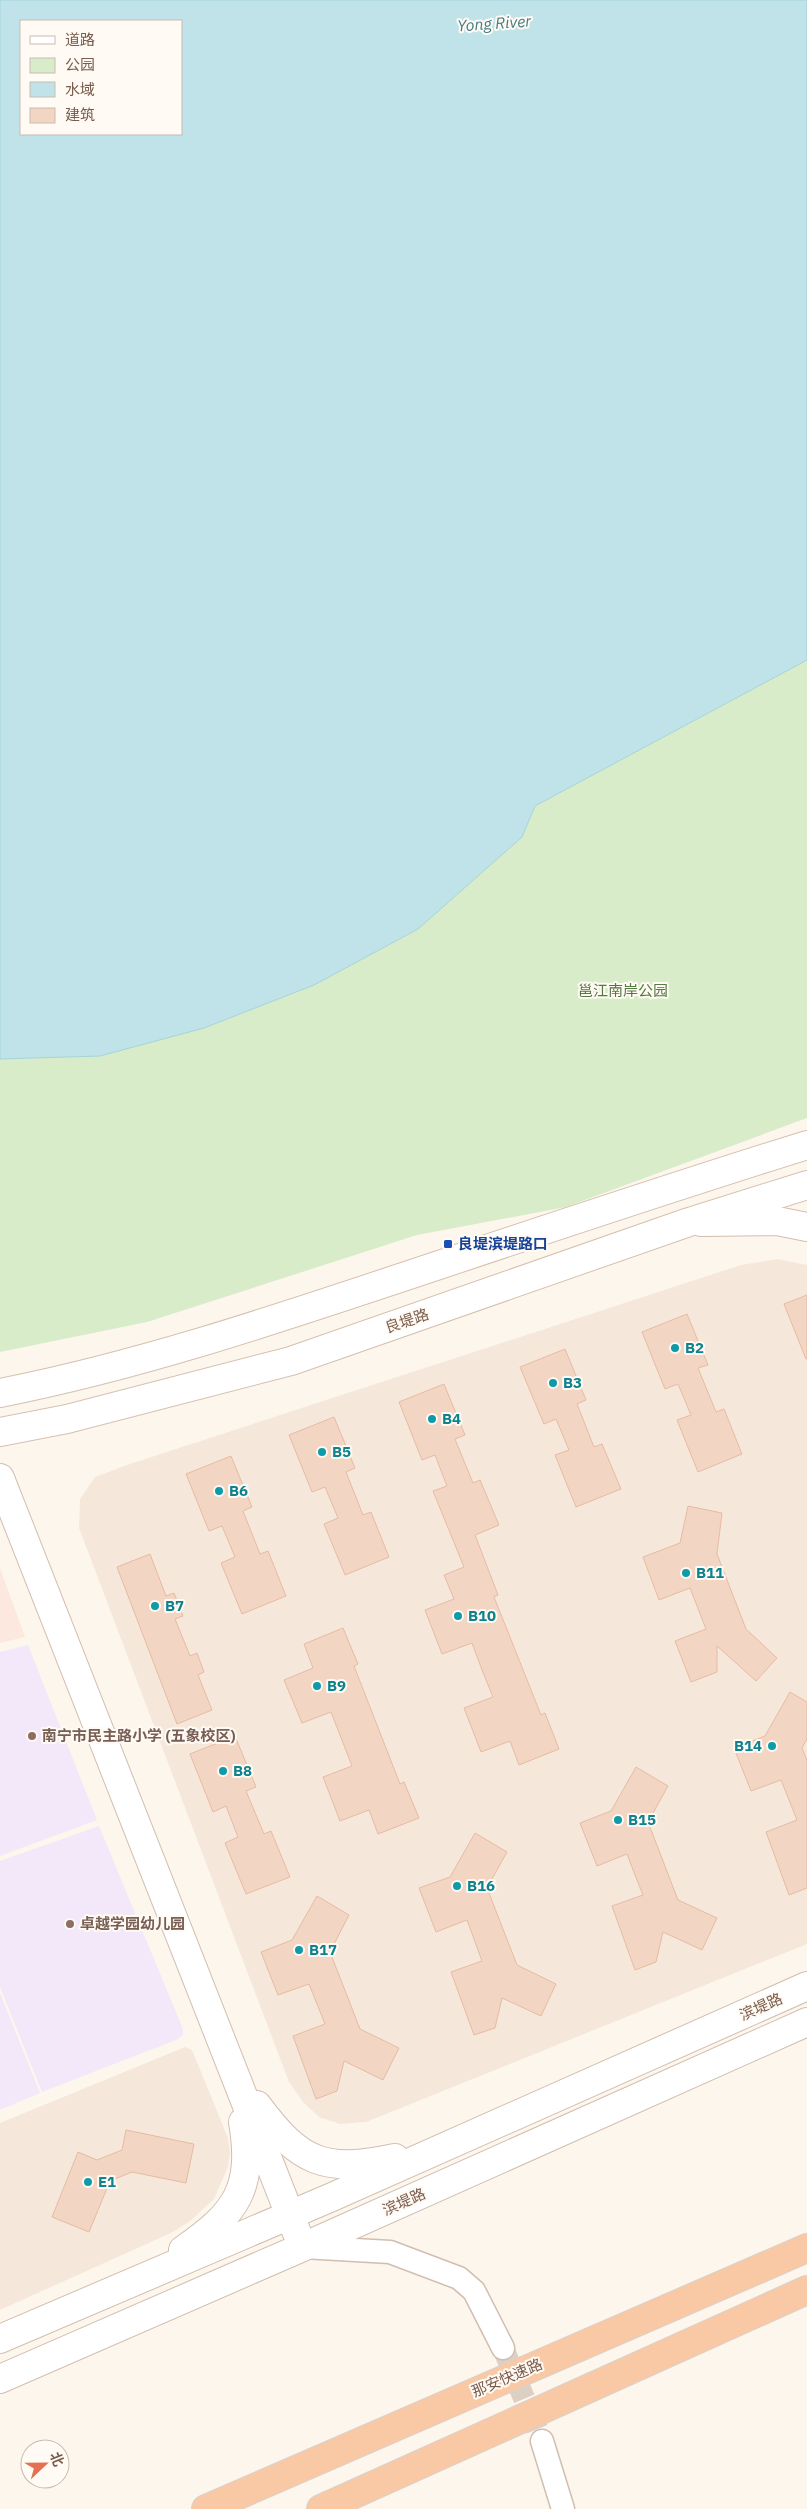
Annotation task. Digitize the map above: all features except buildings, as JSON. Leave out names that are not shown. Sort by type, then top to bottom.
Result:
[{"type":"highway","name":"那安快速路","points":[[206,2509],[807,2248]]},
{"type":"highway","points":[[320,2509],[807,2290]]},
{"type":"street","points":[[0,1394],[61,1381],[278,1319],[678,1185],[807,1145]]},
{"type":"street","points":[[678,1185],[689,1222],[777,1221],[807,1227]]},
{"type":"street","name":"良堤路","points":[[0,1432],[67,1419],[291,1361],[689,1222],[807,1185]]},
{"type":"street","points":[[0,1478],[303,2247],[390,2252],[459,2278],[474,2291],[503,2348]]},
{"type":"street","name":"滨堤路","points":[[0,2339],[290,2215],[807,1986]]},
{"type":"street","name":"滨堤路","points":[[0,2378],[303,2247],[807,2022]]},
{"type":"street","points":[[236,2078],[279,2134],[295,2149],[316,2159],[362,2165],[445,2147],[458,2177]]},
{"type":"street","points":[[154,2312],[140,2278],[204,2235],[225,2216],[239,2196],[246,2176],[248,2150],[236,2078]]},
{"type":"street","points":[[542,2441],[564,2509]]},
{"type":"shaded area","points":[[777,1259],[807,1265],[807,1944],[366,2122],[340,2124],[319,2117],[303,2102],[289,2082],[79,1528],[80,1499],[95,1477],[130,1464],[741,1265]]},
{"type":"shaded area","points":[[0,1568],[25,1637],[0,1643]]},
{"type":"shaded area","name":"南宁市民主路小学 (五象校区)","points":[[28,1645],[97,1820],[0,1856],[0,1652]]},
{"type":"shaded area","name":"卓越学园幼儿园","points":[[99,1826],[183,2029],[183,2035],[176,2040],[42,2092],[0,1987],[0,1861]]},
{"type":"shaded area","points":[[0,1993],[40,2093],[0,2110]]},
{"type":"shaded area","points":[[185,2047],[192,2050],[228,2138],[230,2153],[228,2167],[214,2199],[189,2222],[171,2233],[0,2310],[0,2123]]},
{"type":"green space","name":"邕江南岸公园","points":[[807,660],[807,1118],[566,1207],[417,1235],[147,1322],[0,1352],[0,1059],[100,1056],[204,1028],[314,985],[418,929],[522,837],[535,806]]},
{"type":"water","name":"Yong River","points":[[0,0],[807,0],[807,660],[535,806],[522,837],[418,929],[314,985],[204,1028],[100,1056],[0,1059]]},
{"type":"tunnel","points":[[503,2348],[542,2441]]},
{"type":"place","name":"良堤滨堤路口","points":[[448,1244]]},
{"type":"place","name":"B2","points":[[675,1348]]},
{"type":"place","name":"B3","points":[[553,1383]]},
{"type":"place","name":"B4","points":[[432,1419]]},
{"type":"place","name":"B5","points":[[322,1452]]},
{"type":"place","name":"B6","points":[[219,1491]]},
{"type":"place","name":"B11","points":[[686,1573]]},
{"type":"place","name":"B7","points":[[155,1606]]},
{"type":"place","name":"B10","points":[[458,1616]]},
{"type":"place","name":"B9","points":[[317,1686]]},
{"type":"place","name":"南宁市民主路小学 (五象校区)","points":[[32,1736]]},
{"type":"place","name":"B14","points":[[772,1746]]},
{"type":"place","name":"B8","points":[[223,1771]]},
{"type":"place","name":"B15","points":[[618,1820]]},
{"type":"place","name":"B16","points":[[457,1886]]},
{"type":"place","name":"卓越学园幼儿园","points":[[70,1924]]},
{"type":"place","name":"B17","points":[[299,1950]]},
{"type":"place","name":"E1","points":[[88,2182]]}]
